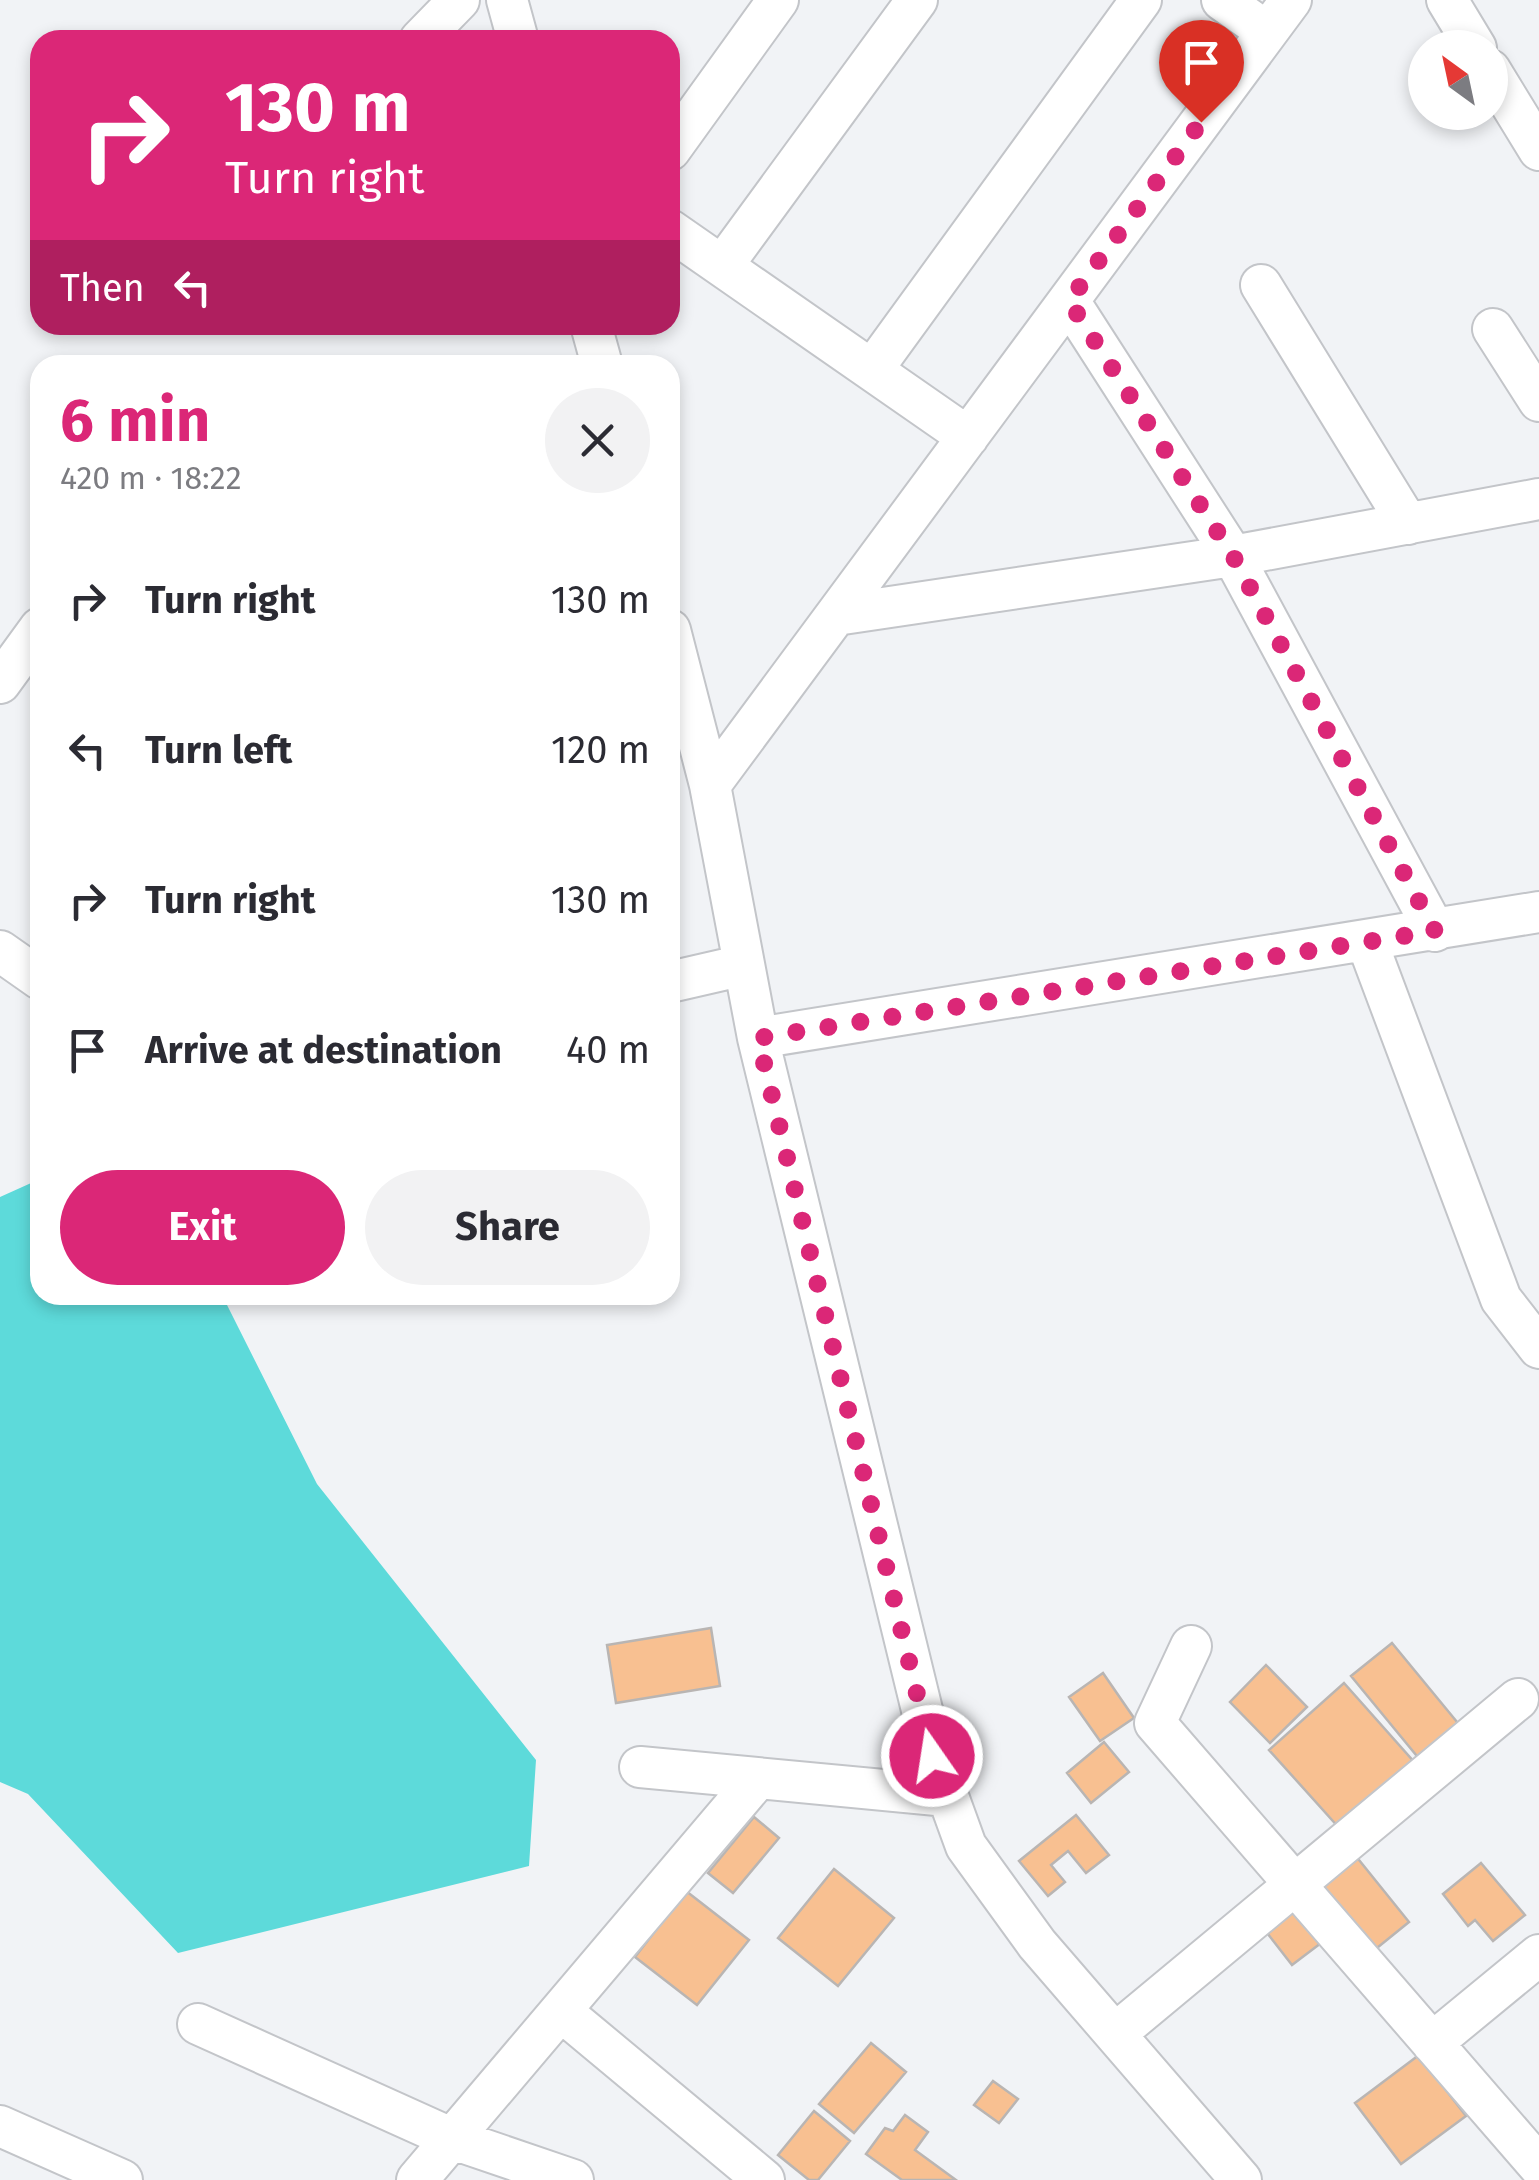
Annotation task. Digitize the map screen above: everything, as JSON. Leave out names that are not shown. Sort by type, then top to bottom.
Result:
[{"type":"street","points":[[430,30],[460,0]]},
{"type":"street","points":[[507,0],[515,30]]},
{"type":"street","points":[[680,136],[778,0]]},
{"type":"street","points":[[722,266],[917,0]]},
{"type":"street","points":[[872,370],[1141,0]]},
{"type":"street","points":[[1222,0],[1268,32]]},
{"type":"street","points":[[710,785],[1291,0]]},
{"type":"street","points":[[1448,0],[1466,30]]},
{"type":"street","points":[[1508,90],[1528,112],[1539,150]]},
{"type":"street","points":[[680,237],[968,437]]},
{"type":"street","points":[[1261,286],[1408,524]]},
{"type":"street","points":[[1069,301],[1233,556],[1435,931]]},
{"type":"street","points":[[1493,329],[1539,402]]},
{"type":"street","points":[[836,615],[1233,556],[1539,499]]},
{"type":"street","points":[[0,683],[30,642]]},
{"type":"street","points":[[680,669],[710,785],[758,1038],[932,1756],[966,1846],[1037,1944],[1242,2180]]},
{"type":"street","points":[[758,1038],[1539,912]]},
{"type":"street","points":[[1368,942],[1500,1299],[1539,1348]]},
{"type":"street","points":[[0,951],[30,972]]},
{"type":"street","points":[[680,980],[744,965]]},
{"type":"street","points":[[1191,1646],[1155,1723],[1539,2166]]},
{"type":"street","points":[[1115,2034],[1518,1699]]},
{"type":"street","points":[[640,1767],[947,1796]]},
{"type":"street","points":[[417,2180],[758,1778]]},
{"type":"street","points":[[1432,2044],[1539,1954]]},
{"type":"street","points":[[561,2011],[764,2180]]},
{"type":"street","points":[[198,2024],[453,2139],[573,2180]]},
{"type":"street","points":[[0,2126],[122,2180]]},
{"type":"water","points":[[30,1184],[30,1305],[227,1305],[317,1484],[536,1760],[529,1866],[178,1953],[28,1794],[0,1782],[0,1197]]},
{"type":"building","points":[[711,1628],[720,1686],[616,1703],[607,1645]]},
{"type":"building","points":[[1392,1643],[1462,1728],[1421,1761],[1351,1676]]},
{"type":"building","points":[[1266,1665],[1307,1707],[1270,1743],[1230,1702]]},
{"type":"building","points":[[1103,1673],[1134,1718],[1100,1741],[1069,1697]]},
{"type":"building","points":[[1344,1683],[1415,1763],[1341,1830],[1269,1750]]},
{"type":"building","points":[[1104,1742],[1129,1772],[1091,1803],[1067,1773]]},
{"type":"building","points":[[1076,1815],[1109,1855],[1086,1873],[1068,1851],[1051,1865],[1065,1882],[1048,1896],[1019,1861]]},
{"type":"building","points":[[754,1817],[779,1838],[733,1893],[708,1873]]},
{"type":"building","points":[[1355,1855],[1409,1922],[1372,1952],[1318,1885]]},
{"type":"building","points":[[1481,1863],[1525,1915],[1493,1941],[1475,1920],[1468,1926],[1443,1894]]},
{"type":"building","points":[[834,1869],[894,1918],[838,1986],[778,1938]]},
{"type":"building","points":[[686,1891],[749,1940],[697,2005],[635,1957]]},
{"type":"building","points":[[1297,1904],[1325,1940],[1292,1965],[1264,1929]]},
{"type":"building","points":[[871,2043],[906,2072],[854,2133],[819,2104]]},
{"type":"building","points":[[1419,2055],[1466,2116],[1401,2164],[1355,2103]]},
{"type":"building","points":[[993,2081],[1018,2099],[999,2123],[974,2105]]},
{"type":"building","points":[[814,2111],[850,2141],[818,2180],[809,2180],[778,2155]]},
{"type":"building","points":[[905,2115],[928,2132],[915,2150],[956,2180],[902,2180],[866,2154],[885,2128],[893,2131]]},
{"type":"route","points":[[932,1756],[758,1038],[1435,931],[1233,556],[1069,301],[1201,122]]}]
